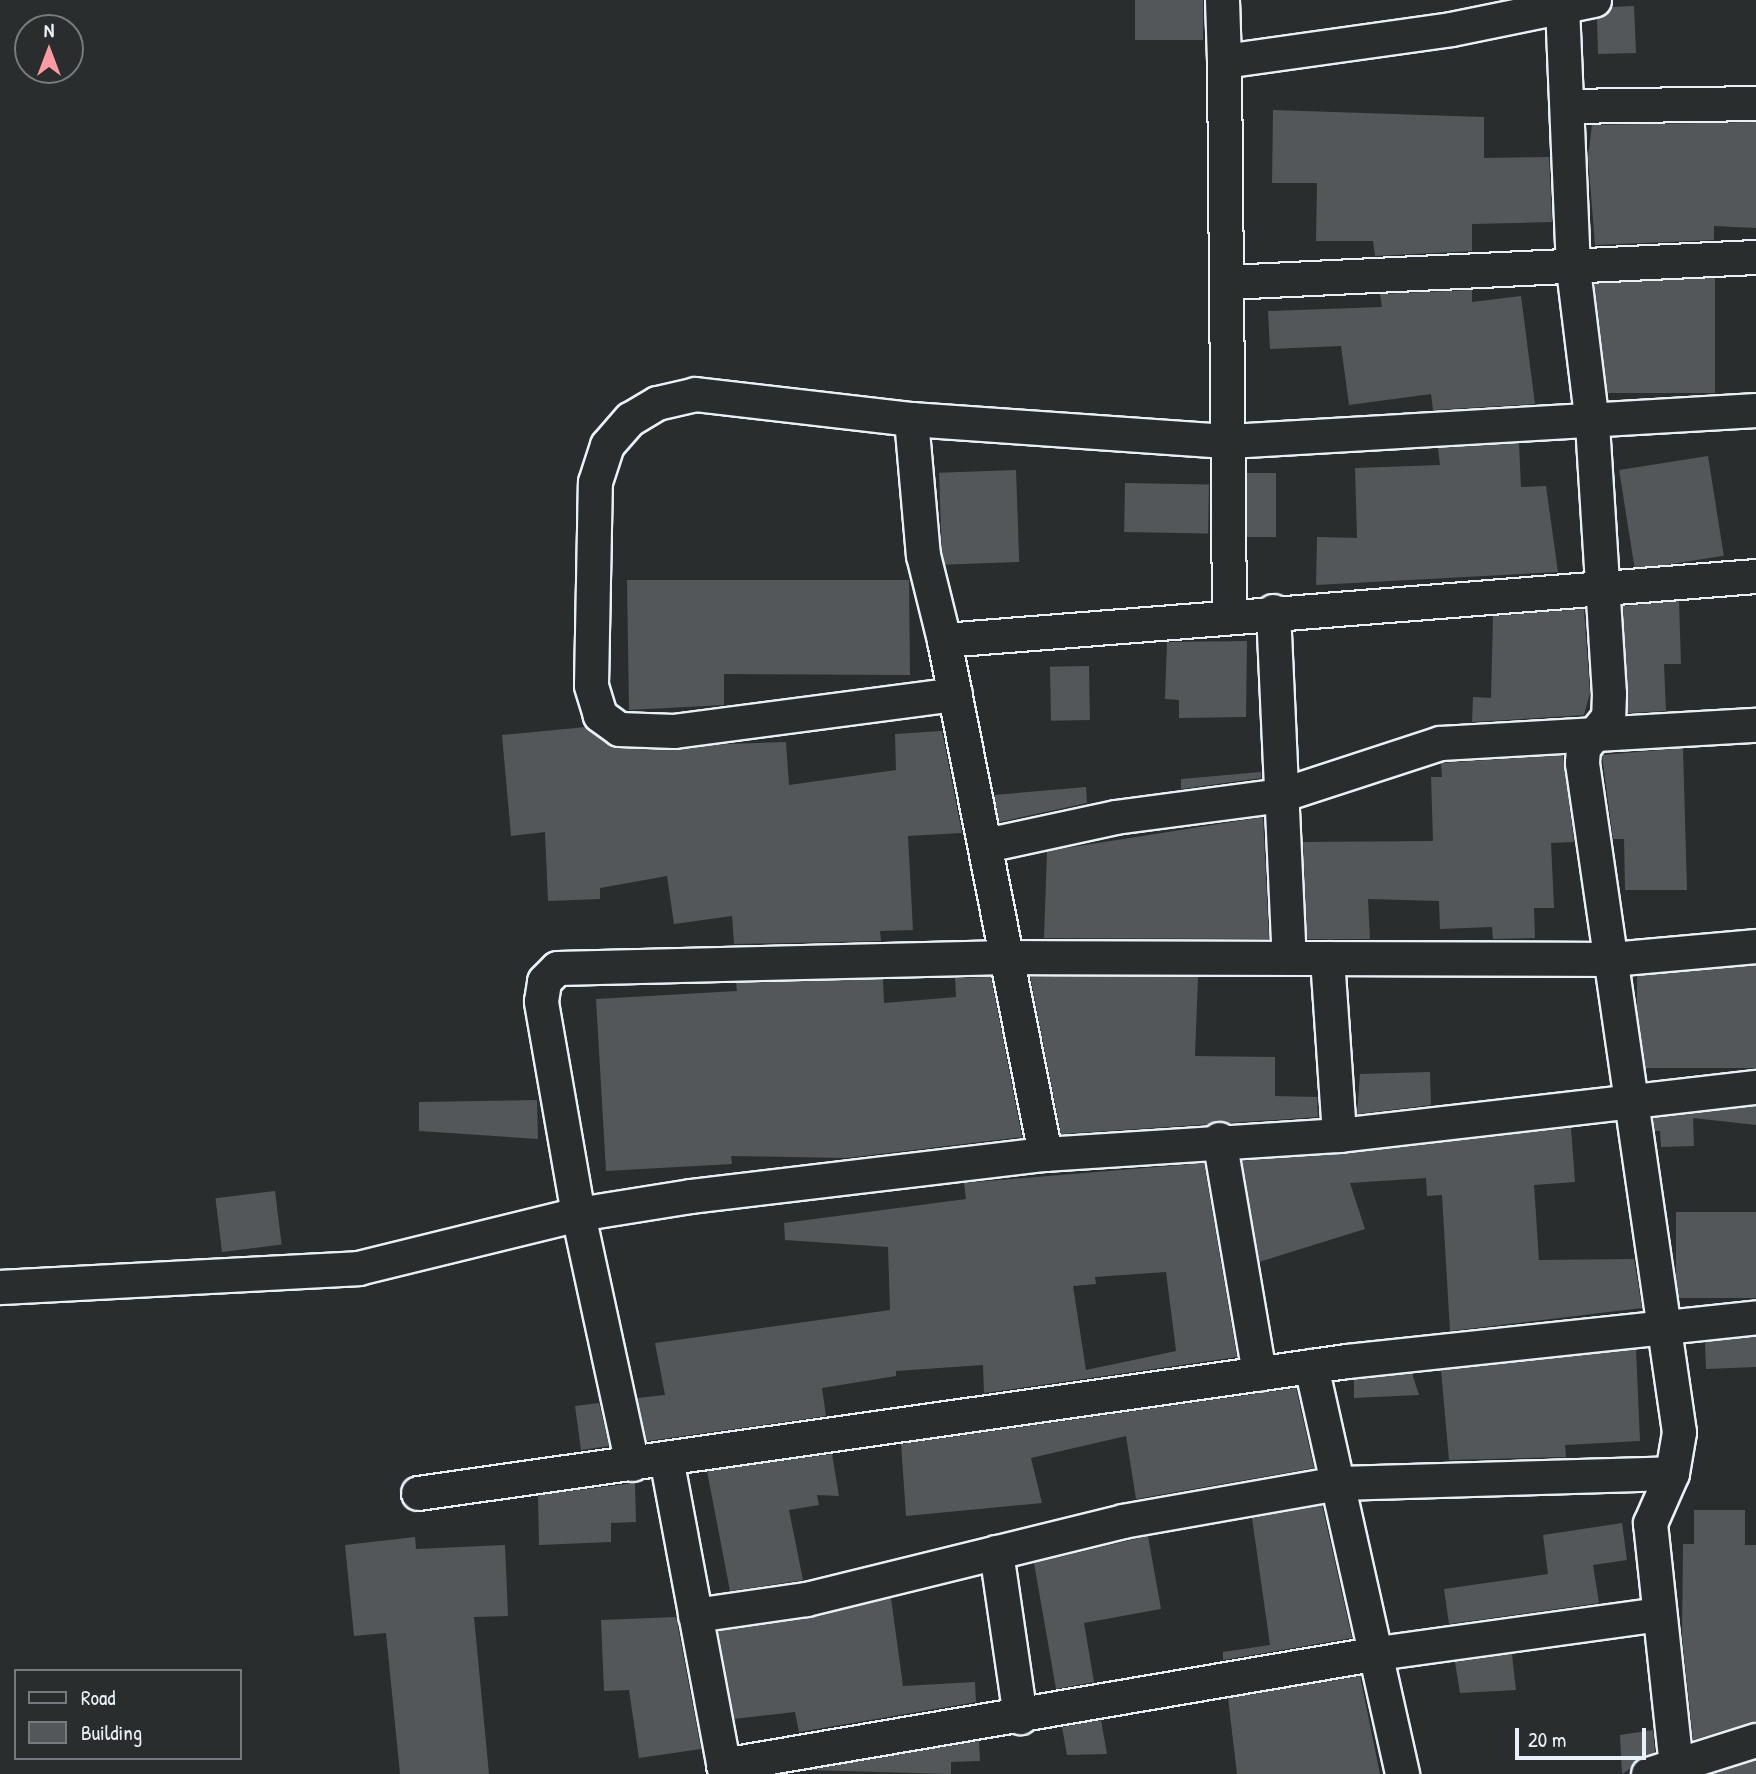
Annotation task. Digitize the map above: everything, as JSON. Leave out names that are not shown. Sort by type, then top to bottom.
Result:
[{"type":"street","points":[[1222,0],[1229,615]]},
{"type":"street","points":[[1224,61],[1447,14],[1578,3],[1567,106],[1573,269],[1592,424],[1605,586],[1608,717],[1593,732],[1583,763],[1667,1325],[1680,1448],[1650,1523],[1658,1614],[1662,1769],[1756,1740]]},
{"type":"street","points":[[1567,106],[1756,103]]},
{"type":"street","points":[[1227,282],[1573,269],[1756,257]]},
{"type":"street","points":[[955,694],[652,731],[619,729],[600,715],[593,701],[595,482],[607,445],[630,419],[657,403],[695,394],[911,419],[1229,441],[1755,417]]},
{"type":"street","points":[[911,419],[923,555],[944,639],[986,845],[1045,1154]]},
{"type":"street","points":[[944,639],[1273,611],[1756,576]]},
{"type":"street","points":[[1273,611],[1289,958]]},
{"type":"street","points":[[986,845],[1115,817],[1281,795],[1440,743],[1593,732],[1756,725]]},
{"type":"street","points":[[632,1464],[578,1214],[541,1001],[544,981],[557,968],[1007,957],[1611,959],[1756,946]]},
{"type":"street","points":[[1327,958],[1339,1135]]},
{"type":"street","points":[[0,1287],[358,1268],[578,1214],[1045,1154],[1219,1139],[1339,1135],[1632,1099],[1756,1087]]},
{"type":"street","points":[[1219,1139],[1259,1374]]},
{"type":"street","points":[[418,1493],[1311,1366],[1756,1317]]},
{"type":"street","points":[[1311,1366],[1378,1653],[1402,1774]]},
{"type":"street","points":[[666,1458],[724,1770],[1378,1653],[1658,1614]]},
{"type":"street","points":[[695,1615],[806,1598],[1124,1521],[1339,1483],[1672,1473]]},
{"type":"street","points":[[996,1552],[1020,1717]]},
{"type":"building","points":[[1135,0],[1203,0],[1203,40],[1135,40]]},
{"type":"building","points":[[1634,6],[1636,53],[1598,54],[1597,19],[1612,7]]},
{"type":"building","points":[[1273,110],[1484,117],[1484,158],[1549,157],[1552,222],[1472,224],[1472,251],[1375,256],[1373,241],[1316,241],[1317,183],[1272,183]]},
{"type":"building","points":[[1756,122],[1756,228],[1714,226],[1714,240],[1595,245],[1588,157],[1592,125]]},
{"type":"building","points":[[1595,278],[1715,278],[1715,393],[1595,393]]},
{"type":"building","points":[[1472,290],[1472,302],[1521,296],[1535,404],[1433,410],[1431,394],[1349,405],[1341,346],[1270,349],[1268,311],[1382,307],[1380,294]]},
{"type":"building","points":[[1519,443],[1521,487],[1546,486],[1558,572],[1316,585],[1317,537],[1357,538],[1355,468],[1440,465],[1438,448]]},
{"type":"building","points":[[1708,456],[1724,556],[1635,570],[1619,470]]},
{"type":"building","points":[[1016,470],[1019,562],[942,565],[939,473]]},
{"type":"building","points":[[1247,473],[1276,473],[1276,537],[1247,537]]},
{"type":"building","points":[[1125,483],[1209,484],[1208,533],[1124,532]]},
{"type":"building","points":[[627,580],[909,580],[910,675],[724,674],[724,705],[629,710]]},
{"type":"building","points":[[1679,601],[1681,664],[1664,664],[1666,711],[1627,713],[1623,606]]},
{"type":"building","points":[[1584,609],[1590,693],[1584,715],[1472,722],[1473,697],[1491,698],[1493,616]]},
{"type":"building","points":[[1247,641],[1246,717],[1179,718],[1179,700],[1165,699],[1167,642]]},
{"type":"building","points":[[1089,666],[1090,720],[1051,721],[1050,667]]},
{"type":"building","points":[[586,727],[618,748],[786,742],[789,785],[896,770],[895,734],[942,731],[962,833],[908,836],[913,930],[880,931],[881,941],[734,944],[732,916],[674,924],[667,876],[600,888],[600,899],[548,901],[545,832],[511,836],[502,735]]},
{"type":"building","points":[[1683,748],[1687,890],[1625,890],[1624,839],[1613,839],[1602,755]]},
{"type":"building","points":[[1563,755],[1574,842],[1551,843],[1554,908],[1534,908],[1535,938],[1493,939],[1492,927],[1440,929],[1439,901],[1368,899],[1370,939],[1307,939],[1303,842],[1433,841],[1431,777],[1442,777],[1441,763]]},
{"type":"building","points":[[1261,772],[1261,778],[1181,789],[1181,779]]},
{"type":"building","points":[[1086,787],[1087,803],[999,822],[994,795]]},
{"type":"building","points":[[1263,817],[1269,939],[1044,938],[1047,851]]},
{"type":"building","points":[[1637,965],[1756,965],[1756,1068],[1637,1068]]},
{"type":"building","points":[[1030,976],[1198,977],[1195,1056],[1275,1057],[1275,1096],[1317,1097],[1318,1117],[1061,1134]]},
{"type":"building","points":[[991,977],[1022,1137],[846,1158],[731,1156],[732,1164],[606,1171],[596,999],[737,991],[736,983],[883,979],[884,1003],[956,997],[955,978]]},
{"type":"building","points":[[1430,1072],[1431,1105],[1357,1114],[1360,1074]]},
{"type":"building","points":[[537,1100],[538,1139],[419,1131],[419,1102]]},
{"type":"building","points":[[1756,1106],[1756,1125],[1693,1118],[1694,1146],[1661,1147],[1660,1131],[1655,1131],[1653,1118]]},
{"type":"building","points":[[1571,1128],[1575,1182],[1534,1185],[1539,1260],[1634,1259],[1642,1308],[1450,1331],[1442,1195],[1427,1196],[1426,1178],[1350,1183],[1365,1229],[1259,1262],[1242,1161]]},
{"type":"building","points":[[1204,1163],[1237,1357],[984,1393],[983,1365],[896,1371],[896,1376],[822,1388],[826,1416],[647,1441],[637,1398],[665,1395],[655,1343],[890,1310],[888,1247],[785,1240],[784,1223],[966,1199],[964,1183]],"holes":[[[1166,1272],[1176,1351],[1086,1370],[1073,1286],[1096,1284],[1095,1277]]]},
{"type":"building","points":[[275,1191],[282,1245],[222,1252],[215,1198]]},
{"type":"building","points":[[1676,1212],[1756,1212],[1756,1298],[1676,1298]]},
{"type":"building","points":[[1756,1336],[1756,1367],[1706,1369],[1705,1342]]},
{"type":"building","points":[[1636,1349],[1640,1441],[1565,1445],[1566,1457],[1449,1460],[1441,1370]]},
{"type":"building","points":[[1412,1373],[1419,1395],[1354,1398],[1354,1380]]},
{"type":"building","points":[[1296,1388],[1314,1468],[1136,1499],[1126,1436],[1031,1458],[1042,1503],[906,1516],[901,1444]]},
{"type":"building","points":[[599,1403],[609,1446],[581,1450],[575,1406]]},
{"type":"building","points":[[832,1454],[839,1496],[817,1495],[819,1505],[789,1510],[803,1580],[730,1591],[707,1471]]},
{"type":"building","points":[[635,1483],[636,1522],[611,1523],[611,1542],[539,1545],[538,1495]]},
{"type":"building","points":[[1322,1505],[1352,1638],[1223,1660],[1223,1652],[1270,1645],[1252,1518]]},
{"type":"building","points":[[1694,1510],[1745,1510],[1745,1545],[1756,1545],[1756,1721],[1693,1740],[1682,1636],[1683,1544],[1694,1544]]},
{"type":"building","points":[[1622,1523],[1627,1560],[1593,1565],[1599,1603],[1449,1624],[1444,1589],[1548,1574],[1543,1535]]},
{"type":"building","points":[[1148,1536],[1161,1609],[1084,1623],[1094,1682],[1056,1689],[1034,1563]]},
{"type":"building","points":[[415,1537],[416,1549],[505,1545],[508,1616],[474,1617],[489,1774],[400,1774],[386,1633],[354,1636],[345,1545]]},
{"type":"building","points":[[891,1598],[903,1686],[975,1682],[976,1702],[799,1732],[795,1712],[734,1719],[718,1631]]},
{"type":"building","points":[[676,1617],[701,1749],[639,1758],[629,1690],[604,1691],[601,1620]]},
{"type":"building","points":[[1512,1654],[1516,1690],[1460,1693],[1455,1662]]},
{"type":"building","points":[[1360,1676],[1380,1774],[1237,1774],[1228,1698]]},
{"type":"building","points":[[1101,1720],[1107,1754],[1067,1755],[1062,1727]]},
{"type":"building","points":[[1653,1730],[1655,1752],[1622,1774],[1620,1735]]},
{"type":"building","points":[[979,1741],[980,1761],[951,1762],[951,1774],[807,1770]]},
{"type":"building","points":[[1756,1760],[1756,1774],[1712,1774]]}]
